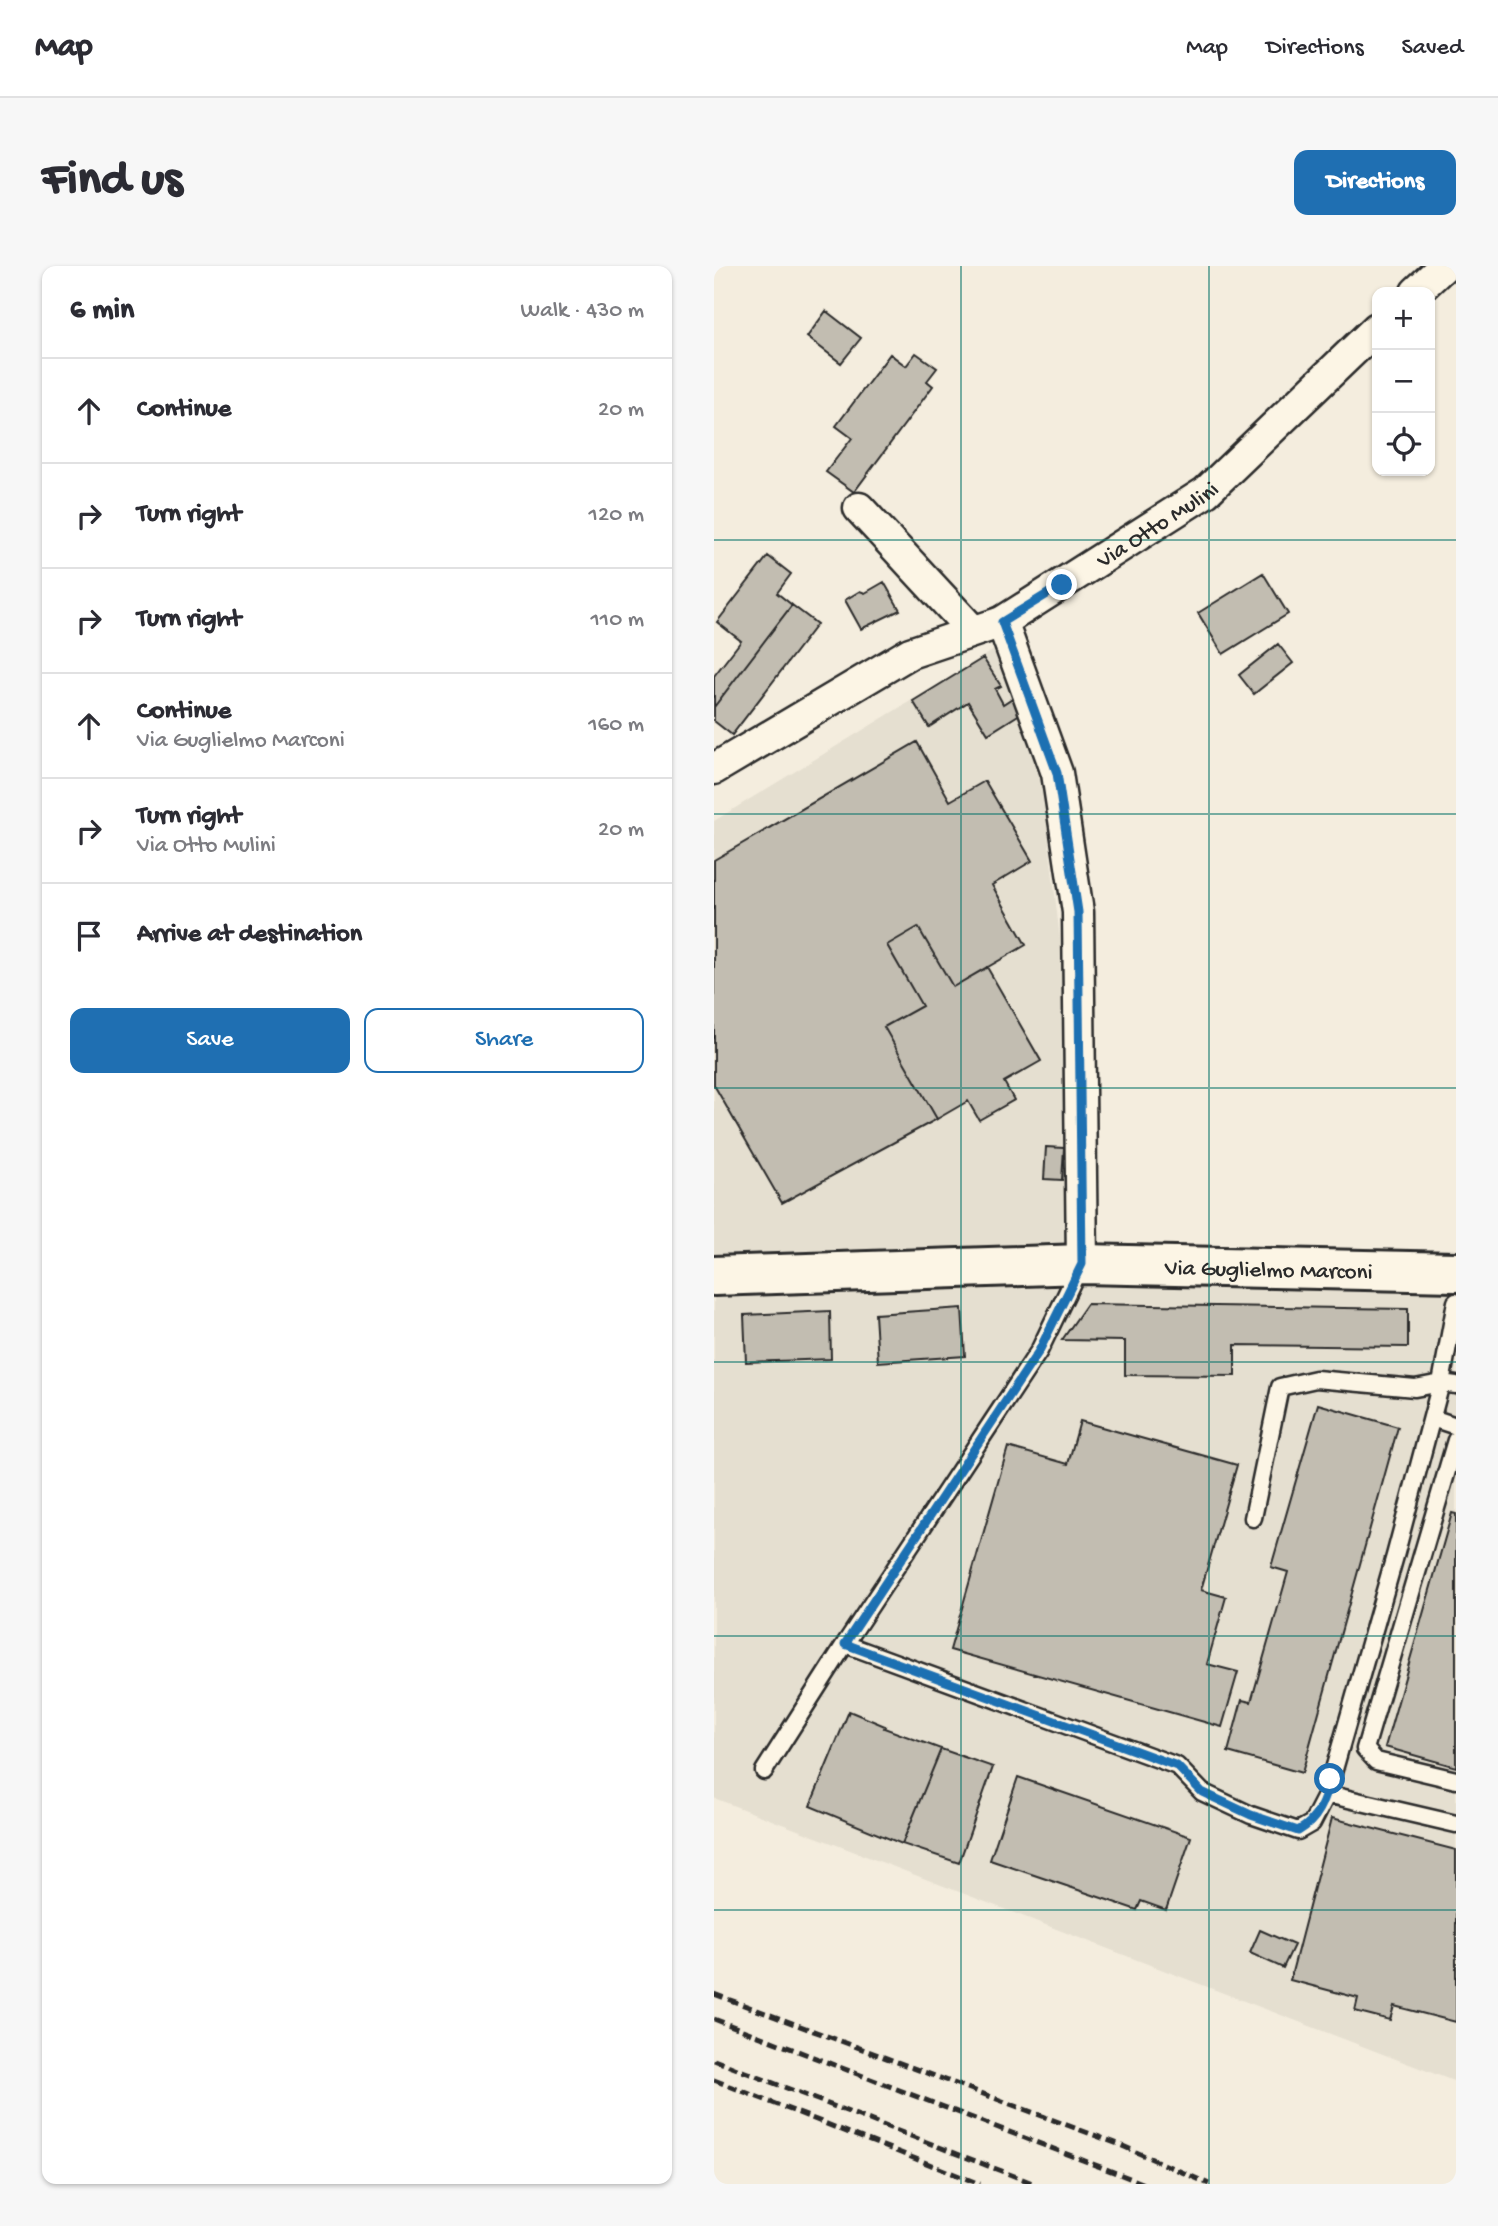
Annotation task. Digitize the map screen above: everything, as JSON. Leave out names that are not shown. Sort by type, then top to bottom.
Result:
[{"type":"street","points":[[1421,287],[1444,266]]},
{"type":"street","name":"Via Otto Mulini","points":[[714,769],[910,653],[1002,622],[1206,492],[1372,333]]},
{"type":"street","points":[[859,508],[973,631]]},
{"type":"street","points":[[1002,622],[1057,773],[1078,912],[1082,1264]]},
{"type":"street","name":"Via Guglielmo Marconi","points":[[714,1276],[1082,1264],[1456,1272]]},
{"type":"lane","points":[[764,1771],[1039,1351],[1082,1264]]},
{"type":"lane","points":[[845,1644],[1177,1766],[1202,1792],[1251,1815],[1298,1831],[1312,1823],[1327,1794],[1432,1418],[1448,1384],[1456,1302]]},
{"type":"lane","points":[[1253,1518],[1280,1387],[1316,1379],[1415,1388],[1448,1384]]},
{"type":"lane","points":[[1432,1418],[1456,1426]]},
{"type":"lane","points":[[1456,1440],[1365,1749],[1376,1761],[1456,1780]]},
{"type":"lane","points":[[1327,1794],[1456,1824]]},
{"type":"shaded area","points":[[1025,631],[1096,1256],[1456,1276],[1456,2082],[714,1798],[714,821]]},
{"type":"building","points":[[826,311],[861,338],[841,363],[807,337]]},
{"type":"building","points":[[916,353],[937,368],[927,381],[933,386],[854,492],[826,472],[852,438],[836,426],[890,354],[906,366]]},
{"type":"building","points":[[768,556],[791,574],[777,593],[792,605],[714,707],[714,676],[741,641],[717,622]]},
{"type":"building","points":[[1263,573],[1288,614],[1223,654],[1198,613]]},
{"type":"building","points":[[884,582],[900,610],[861,629],[845,600]]},
{"type":"building","points":[[792,605],[817,624],[732,735],[714,721],[714,707]]},
{"type":"building","points":[[1278,644],[1293,663],[1254,694],[1239,675]]},
{"type":"building","points":[[983,658],[1001,686],[995,689],[1003,704],[1014,697],[1023,712],[988,734],[968,702],[929,727],[913,701]]},
{"type":"building","points":[[917,742],[950,801],[985,781],[1032,861],[992,885],[1026,945],[953,987],[918,927],[887,945],[922,1006],[884,1027],[937,1119],[782,1203],[714,1085],[714,860]]},
{"type":"building","points":[[918,927],[953,987],[987,967],[1041,1061],[1004,1082],[1014,1100],[979,1120],[968,1101],[937,1119],[884,1027],[922,1006],[887,945]]},
{"type":"building","points":[[1046,1147],[1064,1148],[1062,1180],[1044,1179]]},
{"type":"building","points":[[1087,1304],[1408,1309],[1408,1347],[1235,1345],[1235,1376],[1125,1375],[1125,1341],[1062,1340]]},
{"type":"building","points":[[962,1308],[965,1356],[878,1362],[875,1314]]},
{"type":"building","points":[[830,1311],[831,1359],[746,1362],[744,1315]]},
{"type":"building","points":[[1318,1404],[1398,1427],[1302,1773],[1228,1752],[1242,1700],[1251,1702],[1288,1572],[1271,1567]]},
{"type":"building","points":[[1080,1421],[1237,1465],[1201,1590],[1226,1597],[1207,1664],[1238,1672],[1222,1727],[950,1650],[1008,1447],[1068,1464]]},
{"type":"building","points":[[1452,1513],[1456,1514],[1456,1767],[1385,1747]]},
{"type":"building","points":[[849,1711],[885,1726],[884,1728],[941,1749],[902,1844],[810,1806]]},
{"type":"building","points":[[941,1749],[993,1767],[959,1863],[902,1844]]},
{"type":"building","points":[[1018,1777],[1191,1837],[1166,1910],[1141,1901],[1137,1910],[990,1860]]},
{"type":"building","points":[[1332,1818],[1456,1850],[1456,2022],[1394,2006],[1390,2020],[1355,2011],[1358,1998],[1290,1980]]},
{"type":"building","points":[[1260,1930],[1294,1945],[1283,1968],[1250,1953]]},
{"type":"railway","points":[[714,1994],[1118,2144],[1209,2184]]},
{"type":"railway","points":[[714,2019],[1145,2184]]},
{"type":"railway","points":[[714,2060],[1035,2184]]},
{"type":"railway","points":[[714,2080],[980,2184]]},
{"type":"route","points":[[1062,585],[1002,622],[1057,773],[1078,912],[1082,1264],[1039,1351],[845,1644],[1177,1766],[1202,1792],[1251,1815],[1298,1831],[1312,1823],[1327,1794],[1330,1779]]}]
